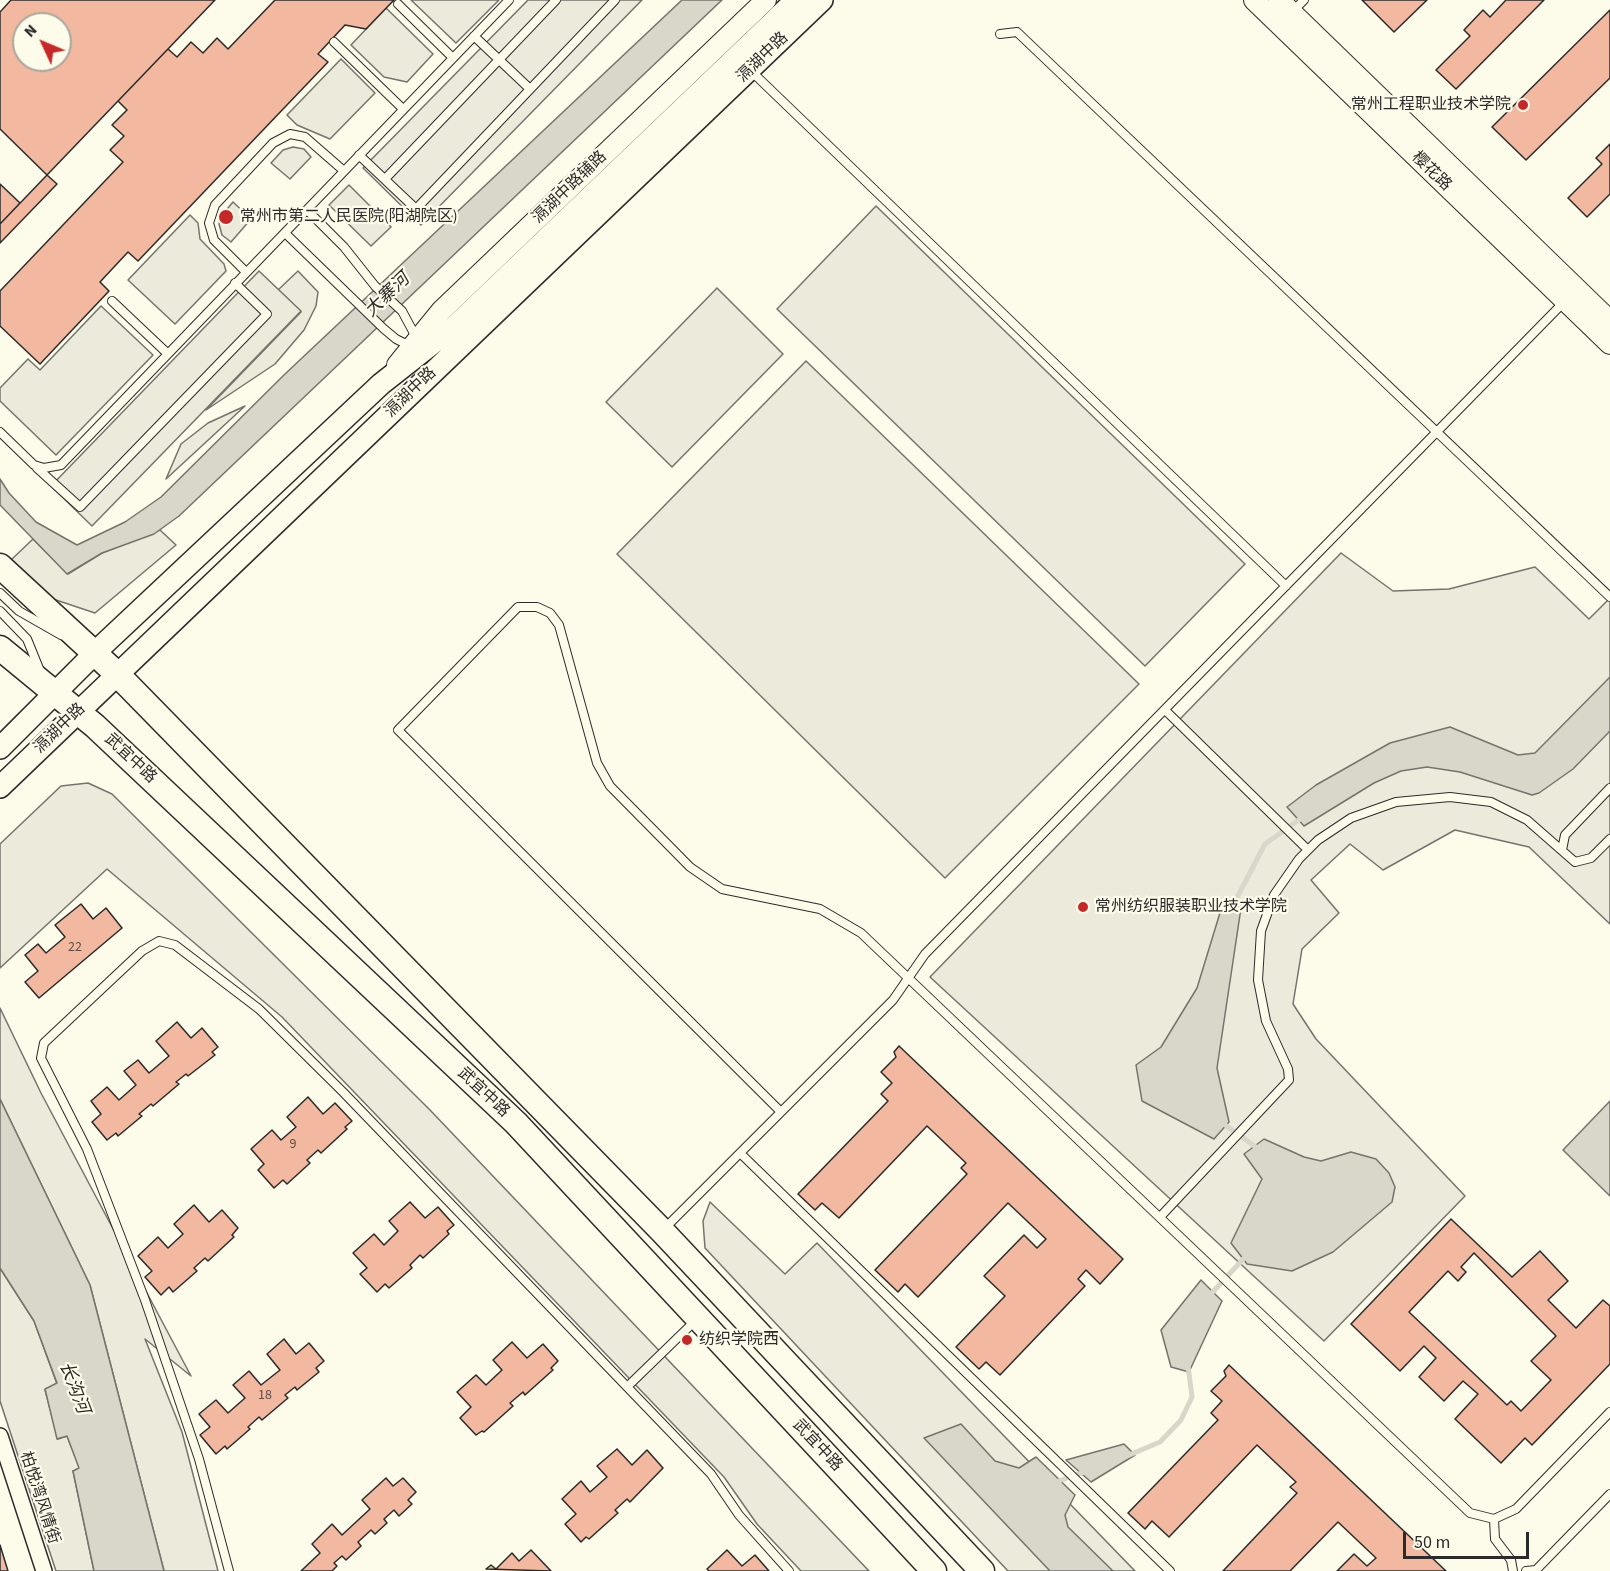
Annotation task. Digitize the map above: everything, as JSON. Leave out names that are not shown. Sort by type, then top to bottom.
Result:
[{"type":"main road","name":"滆湖中路","points":[[0,787],[743,64],[796,0]]},
{"type":"main road","name":"滆湖中路","points":[[0,748],[93,654],[381,384],[417,346],[456,325],[743,64],[822,0]]},
{"type":"main road","points":[[0,566],[93,654]]},
{"type":"main road","name":"武宜中路","points":[[0,648],[79,712],[516,1123],[934,1571]]},
{"type":"main road","name":"武宜中路","points":[[93,654],[117,674],[662,1231],[982,1571]]},
{"type":"street","name":"滆湖中路辅路","points":[[417,346],[441,312],[766,0]]},
{"type":"street","name":"樱花路","points":[[1254,0],[1571,295],[1610,321]]},
{"type":"street","name":"樱花路","points":[[1292,4],[1571,295],[1610,344]]},
{"type":"street","name":"柏悦湾风情街","points":[[0,1436],[44,1571]]},
{"type":"lane","points":[[34,465],[44,468],[61,465],[508,0]]},
{"type":"lane","points":[[385,179],[556,0]]},
{"type":"lane","points":[[359,155],[416,209],[615,0]]},
{"type":"lane","points":[[398,4],[453,58]]},
{"type":"lane","points":[[1000,34],[1017,32],[1610,597]]},
{"type":"lane","points":[[474,36],[530,89]]},
{"type":"lane","points":[[334,42],[403,109]]},
{"type":"lane","points":[[743,64],[1286,586]]},
{"type":"lane","points":[[246,272],[214,240],[209,223],[215,205],[273,143],[290,134],[305,137],[344,171]]},
{"type":"lane","points":[[307,210],[344,246],[375,286],[402,311],[417,346]]},
{"type":"lane","points":[[285,233],[384,329],[396,339],[417,346]]},
{"type":"lane","points":[[0,432],[80,507],[267,314],[235,283]]},
{"type":"lane","points":[[662,1231],[892,1000],[925,954],[1571,295]]},
{"type":"lane","points":[[112,301],[168,354]]},
{"type":"lane","points":[[0,592],[19,611],[93,654]]},
{"type":"lane","points":[[781,1112],[399,730],[518,607],[537,606],[550,613],[559,625],[597,763],[610,786],[690,867],[722,889],[820,909],[861,933],[909,976],[1470,1513],[1494,1519],[1516,1509],[1610,1412]]},
{"type":"lane","points":[[0,611],[27,639],[40,670],[55,693]]},
{"type":"lane","points":[[1165,710],[1308,850]]},
{"type":"lane","points":[[1562,850],[1565,835],[1610,788]]},
{"type":"lane","points":[[1160,1217],[1289,1080],[1288,1069],[1266,1021],[1258,980],[1261,931],[1274,895],[1308,850],[1351,818],[1396,802],[1450,797],[1491,802],[1527,819],[1575,862],[1591,858],[1610,839]]},
{"type":"lane","points":[[229,1571],[199,1459],[145,1300],[87,1149],[41,1058],[44,1043],[142,951],[159,941],[175,945],[259,1009],[464,1215],[711,1474],[739,1515],[789,1571]]},
{"type":"lane","points":[[740,1153],[1170,1571]]},
{"type":"lane","points":[[627,1387],[698,1318]]},
{"type":"lane","points":[[1526,1571],[1536,1570],[1610,1494]]},
{"type":"lane","points":[[1494,1519],[1495,1539],[1511,1560],[1513,1571]]},
{"type":"shaded area","points":[[411,0],[499,0],[456,43]]},
{"type":"shaded area","points":[[528,0],[642,0],[421,225],[363,168]]},
{"type":"shaded area","points":[[386,8],[433,54],[407,82],[384,77],[351,45]]},
{"type":"shaded area","points":[[341,59],[375,93],[330,139],[297,125],[287,115]]},
{"type":"shaded area","points":[[293,147],[304,149],[311,157],[290,179],[271,163],[283,150]]},
{"type":"shaded area","points":[[349,185],[391,227],[371,246],[329,205]]},
{"type":"shaded area","points":[[233,202],[251,219],[231,242],[222,235],[219,224],[222,215]]},
{"type":"shaded area","points":[[876,206],[1245,564],[1145,666],[777,309]]},
{"type":"shaded area","points":[[190,215],[198,223],[200,239],[224,264],[226,271],[175,324],[128,280]]},
{"type":"shaded area","points":[[259,271],[301,311],[92,526],[51,486]]},
{"type":"shaded area","points":[[298,271],[318,292],[316,306],[304,330],[275,364],[206,410],[301,312],[278,290]]},
{"type":"shaded area","points":[[717,288],[783,354],[672,467],[606,402]]},
{"type":"shaded area","points":[[101,306],[153,355],[56,455],[0,401],[0,388],[28,359],[40,370]]},
{"type":"shaded area","points":[[806,361],[1139,684],[945,878],[617,554]]},
{"type":"shaded area","points":[[245,406],[166,479],[181,444],[208,423]]},
{"type":"shaded area","points":[[160,530],[176,545],[95,613],[50,598],[11,560],[33,539],[68,574],[102,553]]},
{"type":"shaded area","points":[[1341,553],[1393,591],[1449,589],[1535,567],[1589,619],[1610,598],[1610,924],[1529,847],[1455,830],[1383,870],[1350,844],[1311,880],[1339,913],[1302,949],[1293,1004],[1316,1039],[1465,1196],[1324,1341],[930,977]]},
{"type":"shaded area","points":[[88,783],[112,794],[430,1110],[869,1571],[801,1571],[757,1524],[724,1477],[282,1017],[107,869],[0,968],[0,844],[61,786]]},
{"type":"shaded area","points":[[0,1008],[41,1093],[191,1376],[145,1339],[182,1432],[218,1571],[164,1571],[90,1285],[0,1099]]},
{"type":"shaded area","points":[[710,1202],[785,1274],[817,1243],[1135,1571],[1008,1571],[705,1248],[703,1221]]},
{"type":"shaded area","points":[[0,1268],[34,1321],[57,1384],[45,1390],[58,1439],[67,1436],[80,1469],[73,1471],[94,1571],[56,1571],[0,1401]]},
{"type":"water","name":"大寨河","points":[[682,0],[722,0],[179,516],[154,534],[102,553],[67,574],[0,505],[0,479],[9,493],[36,522],[77,545],[125,522],[161,497],[285,374]]},
{"type":"water","points":[[1610,677],[1610,731],[1573,769],[1539,793],[1532,795],[1460,772],[1427,767],[1401,771],[1374,783],[1304,826],[1287,807],[1316,785],[1390,743],[1450,727],[1518,755],[1535,753]]},
{"type":"water","points":[[1223,903],[1241,908],[1217,1068],[1229,1122],[1214,1139],[1142,1101],[1136,1065],[1161,1047],[1197,988]]},
{"type":"water","name":"长沟河","points":[[0,1099],[90,1285],[164,1571],[94,1571],[73,1471],[79,1468],[67,1436],[57,1439],[45,1389],[57,1383],[34,1321],[0,1268]]},
{"type":"water","points":[[1610,1101],[1610,1196],[1563,1150]]},
{"type":"water","points":[[1264,1139],[1304,1157],[1321,1161],[1351,1152],[1376,1159],[1389,1173],[1395,1187],[1392,1202],[1333,1252],[1292,1271],[1247,1264],[1231,1243],[1262,1179],[1244,1154]]},
{"type":"water","points":[[1201,1280],[1222,1301],[1189,1372],[1171,1367],[1161,1330]]},
{"type":"water","points":[[961,1424],[995,1461],[1019,1468],[1036,1457],[1075,1495],[1065,1515],[1068,1527],[1113,1571],[1050,1571],[924,1438]]},
{"type":"water","points":[[1124,1444],[1135,1455],[1091,1482],[1066,1460]]},
{"type":"building","points":[[11,0],[215,0],[47,175],[0,129],[0,12]]},
{"type":"building","points":[[275,0],[394,0],[366,29],[345,25],[318,54],[328,62],[138,261],[128,252],[100,282],[109,291],[40,364],[0,326],[0,291],[123,162],[110,150],[124,136],[112,125],[127,110],[118,101],[168,49],[177,57],[191,42],[203,53],[217,38],[228,49]]},
{"type":"building","points":[[1362,0],[1427,0],[1394,32]]},
{"type":"building","points":[[1506,0],[1544,0],[1456,89],[1436,70],[1470,36],[1464,30],[1483,10],[1490,17]]},
{"type":"building","points":[[1610,10],[1610,78],[1526,160],[1492,127]]},
{"type":"building","points":[[1610,144],[1610,194],[1587,217],[1568,198],[1602,164],[1596,158]]},
{"type":"building","points":[[47,175],[57,184],[0,243],[0,224]]},
{"type":"building","points":[[0,184],[20,203],[0,224]]},
{"type":"building","points":[[81,904],[93,919],[106,908],[122,928],[39,998],[25,982],[38,971],[25,955],[38,944],[46,953],[65,937],[55,925]]},
{"type":"building","points":[[177,1022],[191,1038],[202,1028],[218,1047],[212,1052],[215,1055],[188,1076],[186,1074],[176,1082],[179,1084],[153,1106],[151,1104],[139,1114],[142,1116],[118,1136],[116,1133],[107,1140],[92,1122],[101,1114],[91,1101],[107,1087],[119,1100],[136,1085],[124,1071],[138,1060],[149,1073],[169,1056],[156,1041]]},
{"type":"building","points":[[899,1046],[1123,1259],[1100,1284],[1086,1270],[1078,1279],[1085,1286],[1000,1375],[986,1362],[979,1369],[956,1347],[1005,1296],[984,1276],[1024,1235],[1037,1248],[1046,1239],[1008,1203],[918,1297],[905,1284],[898,1292],[875,1270],[967,1174],[961,1168],[966,1163],[927,1126],[839,1218],[822,1203],[815,1210],[798,1194],[888,1101],[881,1094],[892,1083],[881,1072],[896,1057],[894,1052]]},
{"type":"building","points":[[308,1097],[323,1114],[335,1103],[352,1121],[345,1127],[347,1129],[321,1153],[318,1150],[307,1160],[310,1163],[287,1184],[283,1180],[274,1188],[258,1170],[264,1164],[251,1149],[272,1130],[281,1140],[296,1127],[287,1117]]},
{"type":"building","points":[[410,1202],[425,1218],[438,1207],[454,1225],[447,1231],[449,1234],[423,1258],[420,1255],[410,1265],[412,1268],[389,1288],[385,1284],[377,1292],[360,1274],[367,1268],[353,1253],[374,1234],[384,1245],[398,1231],[389,1221]]},
{"type":"building","points":[[194,1205],[209,1222],[222,1210],[238,1228],[232,1235],[234,1237],[208,1261],[205,1258],[194,1268],[197,1271],[173,1292],[169,1287],[161,1295],[145,1277],[152,1271],[138,1256],[158,1237],[168,1248],[183,1234],[174,1224]]},
{"type":"building","points":[[1451,1219],[1512,1277],[1540,1251],[1568,1281],[1548,1300],[1576,1328],[1603,1300],[1610,1306],[1610,1364],[1532,1445],[1525,1438],[1501,1463],[1455,1419],[1478,1394],[1463,1381],[1444,1401],[1419,1377],[1436,1358],[1424,1346],[1400,1371],[1351,1324]],"holes":[[[1474,1253],[1556,1336],[1531,1361],[1551,1380],[1521,1411],[1511,1401],[1507,1405],[1409,1312],[1448,1271],[1458,1281],[1466,1272],[1461,1267]]]},
{"type":"building","points":[[284,1339],[296,1354],[309,1343],[324,1361],[316,1368],[319,1372],[297,1390],[295,1387],[285,1395],[288,1398],[262,1420],[259,1417],[248,1427],[250,1429],[227,1449],[225,1446],[216,1454],[200,1435],[210,1427],[199,1414],[216,1400],[228,1413],[245,1398],[233,1385],[249,1371],[261,1385],[280,1370],[267,1354]]},
{"type":"building","points":[[512,1342],[527,1358],[543,1344],[558,1361],[551,1368],[553,1370],[525,1395],[523,1392],[510,1403],[513,1406],[484,1432],[476,1435],[460,1418],[471,1407],[457,1392],[476,1375],[486,1385],[502,1370],[493,1360]]},
{"type":"building","points":[[1229,1365],[1446,1571],[1337,1571],[1354,1554],[1367,1566],[1376,1558],[1338,1522],[1290,1571],[1223,1571],[1297,1493],[1290,1487],[1296,1482],[1257,1445],[1169,1537],[1152,1521],[1145,1529],[1128,1513],[1218,1420],[1211,1413],[1222,1401],[1211,1391],[1226,1376],[1224,1371]]},
{"type":"building","points":[[617,1449],[632,1465],[647,1450],[663,1468],[630,1502],[627,1499],[615,1510],[618,1513],[589,1539],[586,1537],[581,1542],[565,1524],[576,1514],[562,1499],[581,1481],[590,1492],[607,1477],[597,1466]]},
{"type":"building","points":[[386,1478],[393,1486],[403,1478],[416,1492],[408,1500],[412,1504],[399,1516],[394,1510],[384,1519],[387,1523],[375,1534],[371,1530],[358,1542],[361,1546],[346,1560],[342,1556],[334,1563],[337,1566],[332,1571],[301,1571],[320,1553],[312,1544],[332,1524],[342,1535],[370,1509],[362,1500]]},
{"type":"building","points":[[0,1545],[8,1571],[0,1571]]},
{"type":"building","points":[[531,1550],[551,1571],[486,1569],[491,1565],[496,1569],[512,1553],[519,1561]]},
{"type":"building","points":[[727,1550],[742,1566],[755,1555],[769,1571],[709,1571],[707,1569]]},
{"type":"waterway","points":[[1230,911],[1265,844],[1303,817]]},
{"type":"waterway","points":[[1221,1122],[1260,1150]]},
{"type":"waterway","points":[[1208,1297],[1247,1255]]},
{"type":"waterway","points":[[1127,1456],[1160,1442],[1181,1420],[1192,1397],[1188,1366]]},
{"type":"waterway","points":[[1053,1483],[1087,1471]]},
{"type":"place","name":"常州工程职业技术学院","points":[[1523,105]]},
{"type":"place","name":"常州市第二人民医院(阳湖院区)","points":[[226,217]]},
{"type":"place","name":"常州纺织服装职业技术学院","points":[[1083,907]]},
{"type":"place","name":"纺织学院西","points":[[687,1340]]}]
